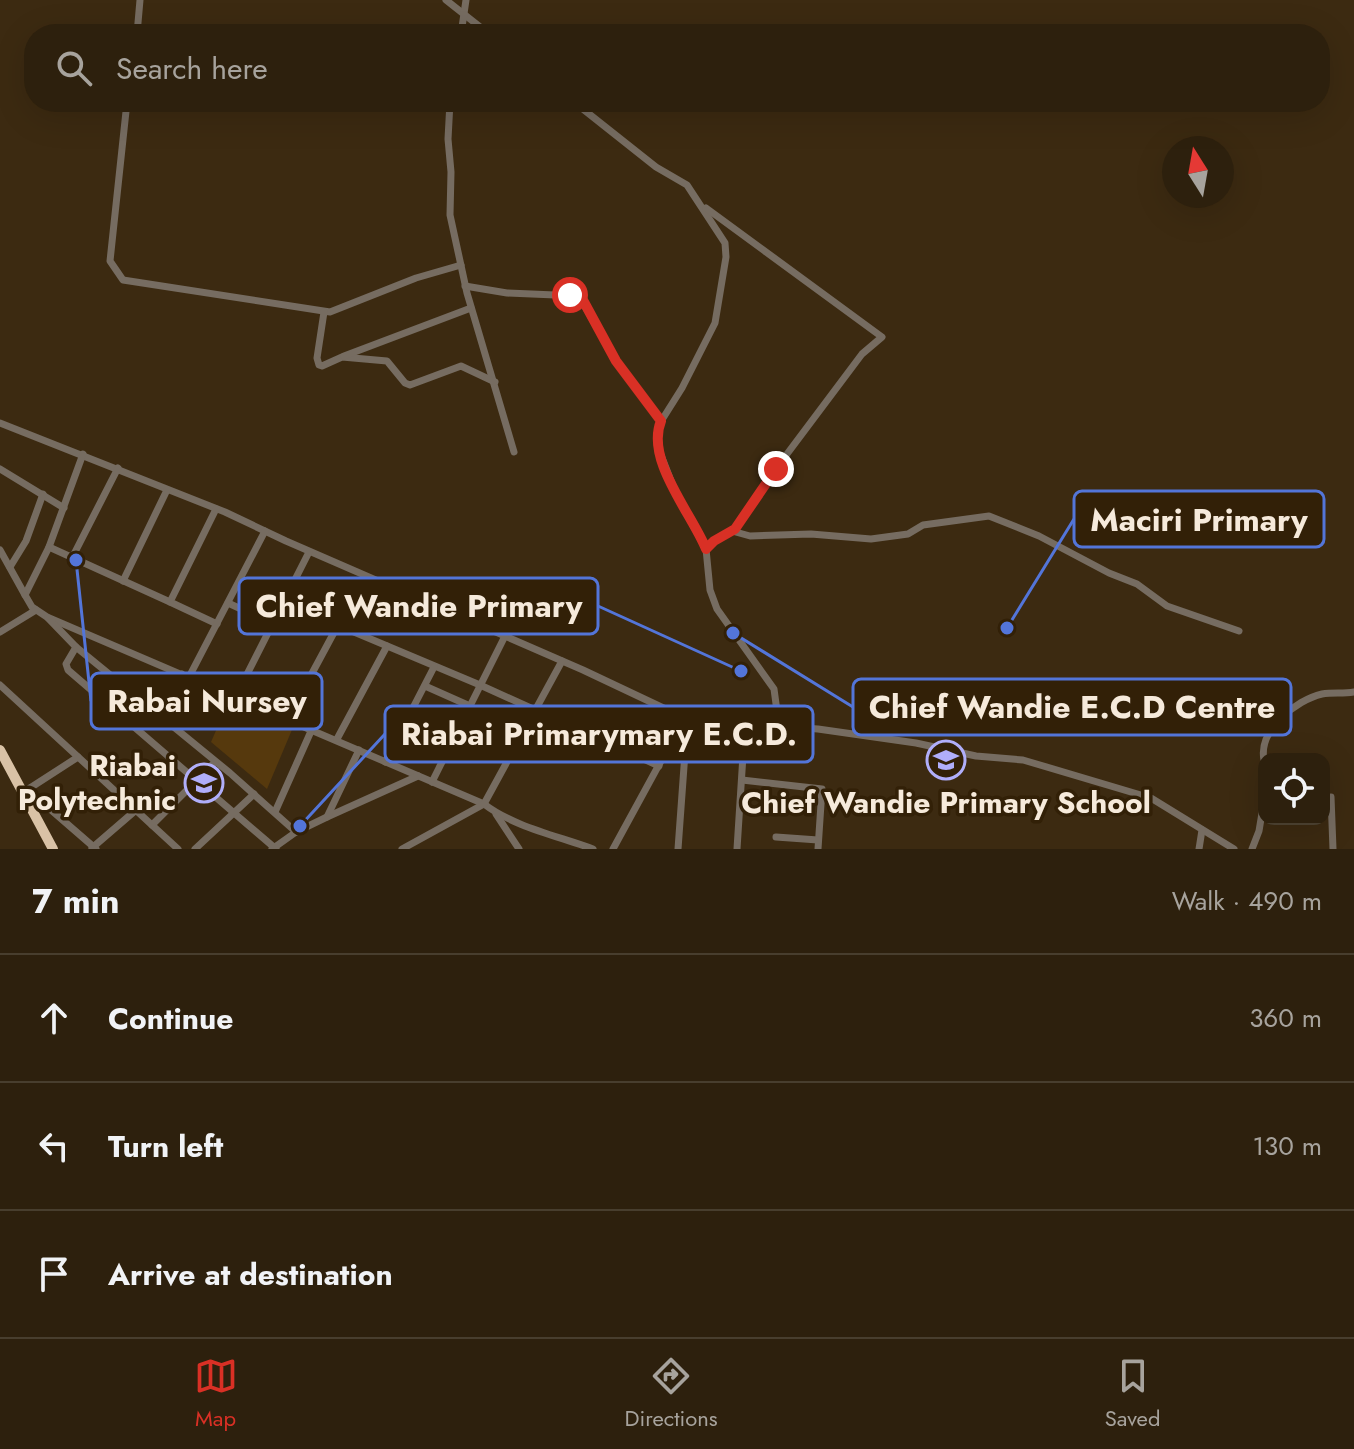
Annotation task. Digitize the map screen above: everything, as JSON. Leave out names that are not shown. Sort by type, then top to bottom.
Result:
[{"type":"highway","points":[[0,750],[26,790],[53,849]]},
{"type":"street","points":[[138,24],[140,0]]},
{"type":"street","points":[[446,0],[476,24]]},
{"type":"street","points":[[463,24],[466,0]]},
{"type":"street","points":[[126,112],[110,261],[123,280],[324,312],[461,265]]},
{"type":"street","points":[[449,112],[450,215],[465,286],[514,452]]},
{"type":"street","points":[[587,112],[656,167],[687,185],[725,243],[726,257],[717,318],[657,430],[659,450],[677,496],[706,549],[710,590],[717,609],[774,689],[779,726]]},
{"type":"street","points":[[701,204],[882,337],[862,354],[732,531],[706,549]]},
{"type":"street","points":[[465,286],[507,293],[579,296],[616,361],[661,421]]},
{"type":"street","points":[[324,312],[317,362],[322,366],[471,308]]},
{"type":"street","points":[[342,357],[387,361],[408,385],[461,366],[495,382]]},
{"type":"street","points":[[0,423],[216,509],[562,661],[685,720],[818,729],[916,743],[976,756],[1023,760],[1146,796],[1234,849]]},
{"type":"street","points":[[25,595],[49,547],[83,454]]},
{"type":"street","points":[[72,558],[118,468]]},
{"type":"street","points":[[2,471],[64,508]]},
{"type":"street","points":[[123,581],[167,490]]},
{"type":"street","points":[[10,567],[26,541],[43,494]]},
{"type":"street","points":[[170,602],[216,509]]},
{"type":"street","points":[[732,531],[750,536],[811,534],[871,539],[908,534],[923,525],[989,516],[1039,536],[1109,573],[1137,584],[1167,606],[1239,631]]},
{"type":"street","points":[[158,714],[217,624],[265,531]]},
{"type":"street","points":[[49,547],[217,624]]},
{"type":"street","points":[[0,550],[25,595],[36,610],[47,617],[337,739],[484,804],[495,812],[593,849]]},
{"type":"street","points":[[236,696],[309,552]]},
{"type":"street","points":[[228,603],[274,624]]},
{"type":"street","points":[[285,603],[480,685],[659,766]]},
{"type":"street","points":[[0,632],[36,610]]},
{"type":"street","points":[[47,617],[76,647],[296,832]]},
{"type":"street","points":[[288,718],[338,625]]},
{"type":"street","points":[[432,782],[505,636]]},
{"type":"street","points":[[337,739],[387,646]]},
{"type":"street","points":[[76,647],[66,664],[68,670],[274,848],[296,832],[418,776]]},
{"type":"street","points":[[402,849],[484,804],[562,661]]},
{"type":"street","points":[[385,762],[434,667]]},
{"type":"street","points":[[0,685],[178,849]]},
{"type":"street","points":[[425,686],[470,706]]},
{"type":"street","points":[[1263,753],[1262,746],[1266,739],[1292,708],[1319,695],[1354,692]]},
{"type":"street","points":[[613,849],[685,720]]},
{"type":"street","points":[[678,849],[685,720]]},
{"type":"street","points":[[737,849],[745,724]]},
{"type":"street","points":[[275,812],[312,729]]},
{"type":"street","points":[[327,817],[359,750]]},
{"type":"street","points":[[78,757],[26,790],[93,848],[136,810]]},
{"type":"street","points":[[152,825],[215,762]]},
{"type":"street","points":[[742,780],[822,789],[818,845],[776,837]]},
{"type":"street","points":[[195,849],[254,794]]},
{"type":"street","points":[[1331,797],[1333,849]]},
{"type":"street","points":[[495,812],[519,849]]},
{"type":"street","points":[[1252,849],[1260,825]]},
{"type":"street","points":[[1199,849],[1202,830]]},
{"type":"shaded area","points":[[228,703],[276,723],[294,725],[267,789],[211,742]]},
{"type":"place","name":"Rabai Nursey","points":[[76,560]]},
{"type":"place","name":"Maciri Primary","points":[[1007,628]]},
{"type":"place","name":"Chief Wandie E.C.D Centre","points":[[733,633]]},
{"type":"place","name":"Chief Wandie Primary","points":[[741,671]]},
{"type":"place","name":"Chief Wandie Primary School","points":[[946,760]]},
{"type":"place","name":"Riabai Polytechnic","points":[[204,783]]},
{"type":"place","name":"Riabai Primarymary E.C.D.","points":[[300,826]]},
{"type":"route","points":[[570,295],[579,296],[584,302],[616,361],[661,421],[657,430],[666,471],[706,549],[735,529],[776,469]]}]
